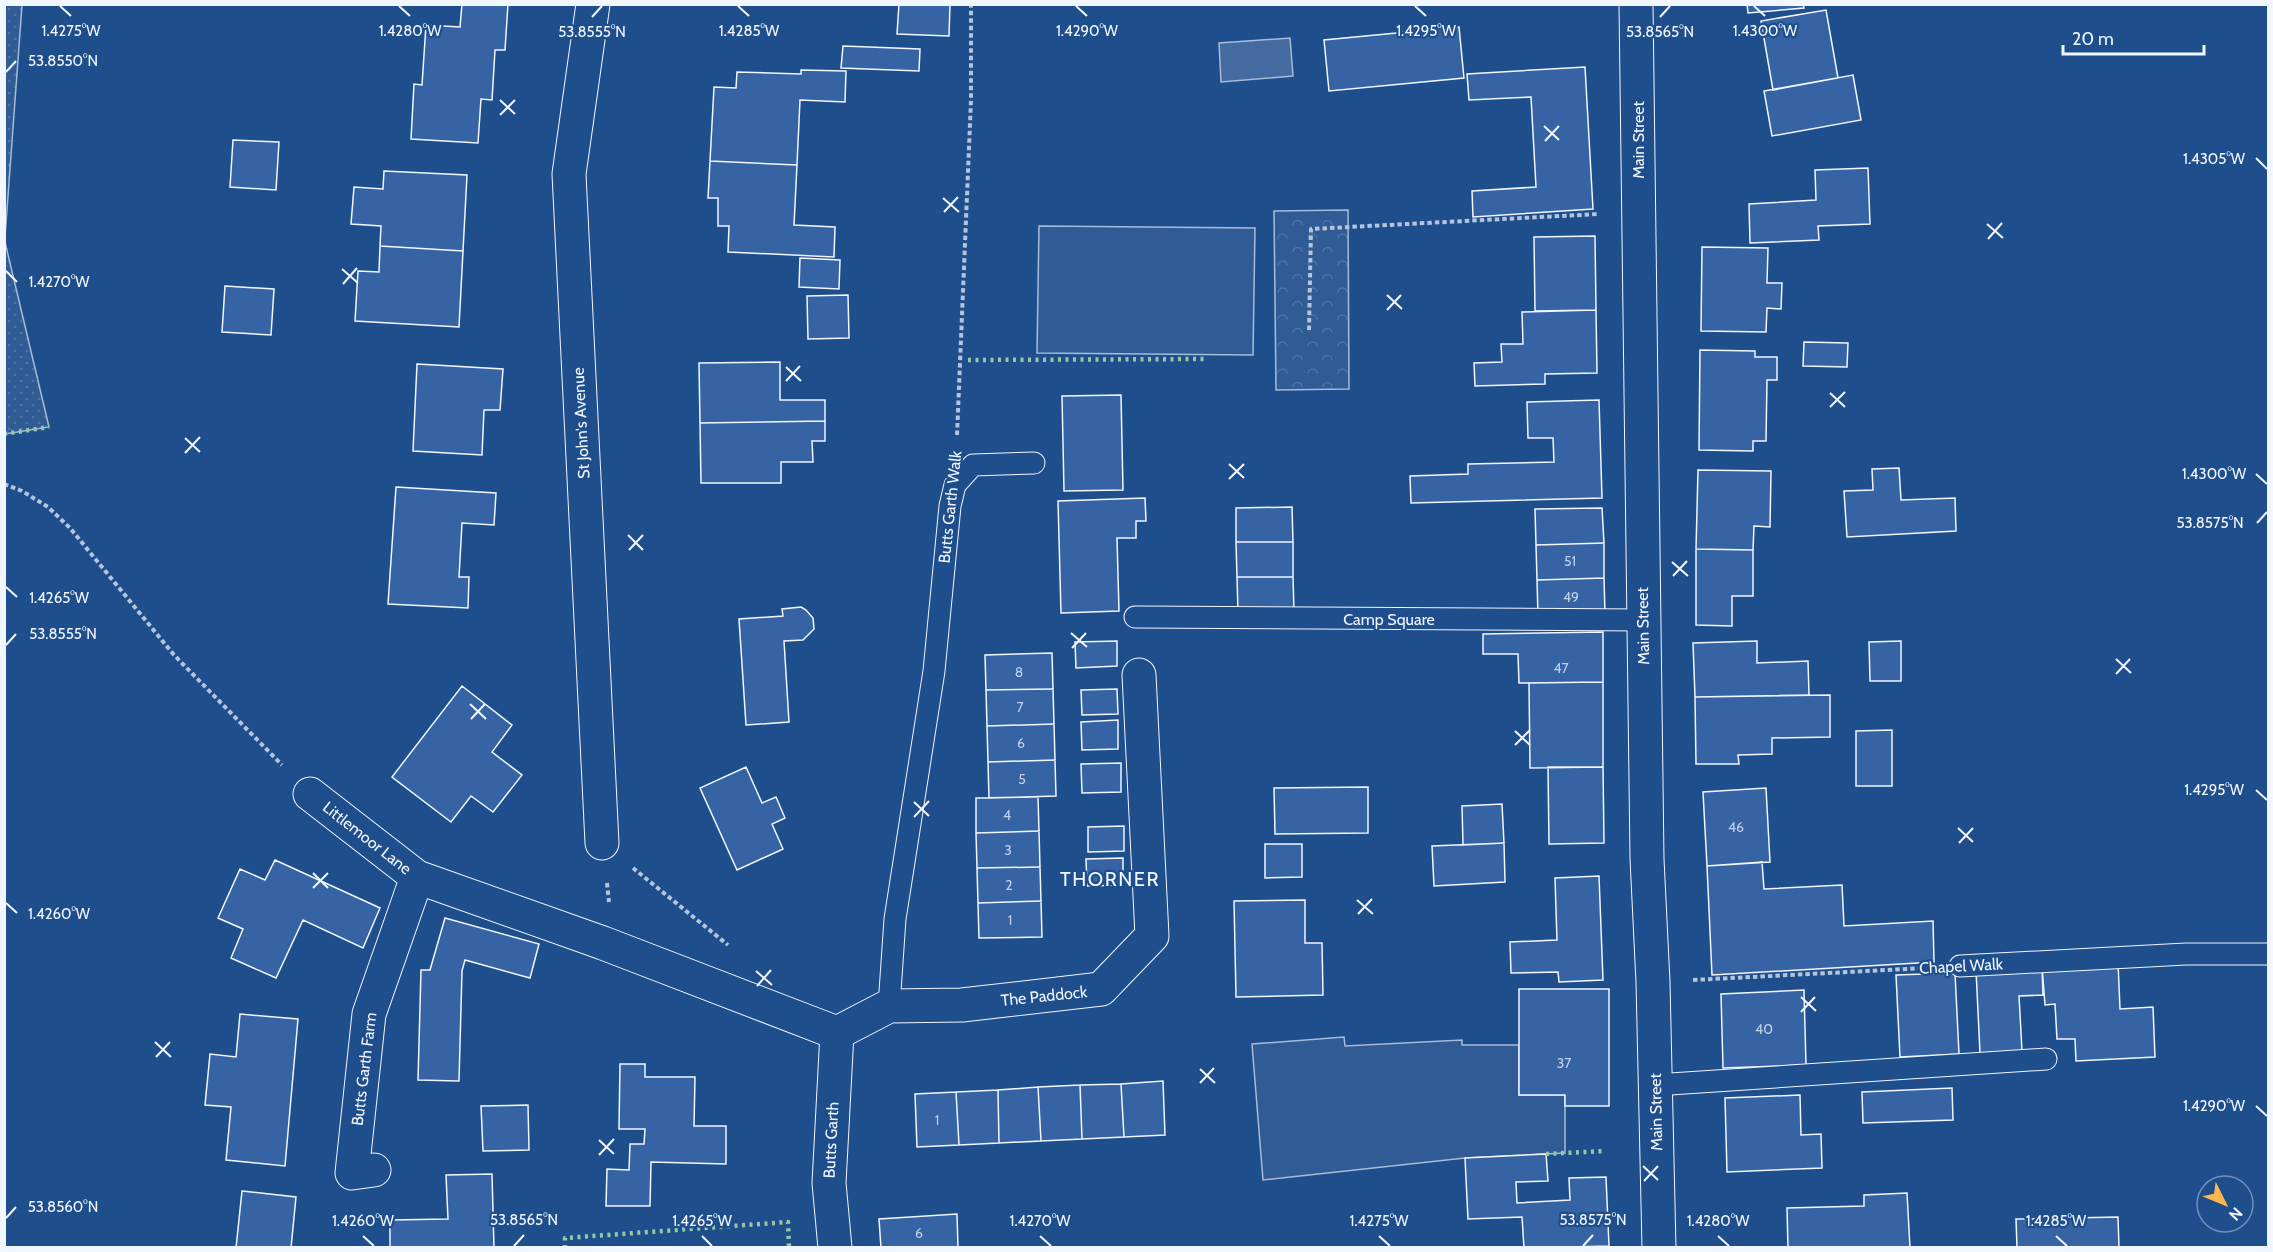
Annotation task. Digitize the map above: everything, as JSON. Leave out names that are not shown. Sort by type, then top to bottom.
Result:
[{"type":"street","name":"St John's Avenue","points":[[593,4],[569,174],[602,843]]},
{"type":"street","name":"Main Street","points":[[1636,4],[1642,620],[1659,1248]]},
{"type":"street","name":"The Paddock","points":[[837,1033],[889,1006],[962,1005],[1101,990],[1152,936],[1139,675]]},
{"type":"street","name":"Littlemoor Lane","points":[[310,794],[417,877],[603,943],[837,1033]]},
{"type":"street","name":"Butts Garth Farm","points":[[374,1170],[352,1173],[369,1014],[417,877]]},
{"type":"street","name":"Butts Garth","points":[[835,1248],[829,1183],[837,1033]]},
{"type":"lane","points":[[955,485],[973,465],[1034,463]]},
{"type":"lane","name":"Butts Garth Walk","points":[[889,1006],[895,919],[934,671],[950,506],[955,485]]},
{"type":"lane","name":"Camp Square","points":[[1135,617],[1642,620]]},
{"type":"lane","name":"Chapel Walk","points":[[1960,966],[2186,954],[2268,954]]},
{"type":"lane","points":[[1655,1085],[2046,1059]]},
{"type":"path","name":"Butts Garth Walk","points":[[955,485],[971,100],[971,4]]},
{"type":"path","points":[[1309,330],[1311,229],[1638,212]]},
{"type":"path","name":"Littlemoor Lane","points":[[4,484],[22,491],[48,507],[70,528],[174,655],[310,794]]},
{"type":"path","points":[[602,843],[609,899],[603,943]]},
{"type":"path","points":[[602,843],[729,945]]},
{"type":"path","name":"Chapel Walk","points":[[1653,982],[1960,966]]},
{"type":"green space","points":[[4,5],[22,5],[5,237]]},
{"type":"green space","points":[[1348,210],[1349,389],[1276,390],[1274,211]]},
{"type":"green space","points":[[5,242],[49,427],[4,434]]},
{"type":"shaded area","points":[[1290,38],[1293,76],[1221,82],[1219,43]]},
{"type":"shaded area","points":[[1039,226],[1255,228],[1253,355],[1037,353]]},
{"type":"shaded area","points":[[1344,1037],[1345,1046],[1462,1040],[1462,1045],[1519,1045],[1519,1095],[1565,1095],[1565,1153],[1465,1158],[1263,1180],[1252,1044]]},
{"type":"building","points":[[462,4],[508,4],[505,50],[495,50],[492,100],[481,99],[478,143],[411,139],[414,84],[422,85],[426,25],[460,27]]},
{"type":"building","points":[[899,4],[950,4],[949,36],[897,34]]},
{"type":"building","points":[[1747,4],[1803,4],[1804,8],[1748,13]]},
{"type":"building","points":[[1826,10],[1838,78],[1773,90],[1761,21]]},
{"type":"building","points":[[1459,27],[1464,78],[1329,91],[1324,40]]},
{"type":"building","points":[[843,46],[920,49],[919,71],[841,68]]},
{"type":"building","points":[[1585,67],[1593,209],[1473,217],[1472,191],[1536,187],[1531,97],[1469,100],[1467,74]]},
{"type":"building","points":[[801,70],[846,71],[845,102],[800,100],[797,165],[710,161],[714,87],[736,88],[737,72],[801,74]]},
{"type":"building","points":[[1853,75],[1861,120],[1772,136],[1764,91]]},
{"type":"building","points":[[233,140],[279,142],[276,190],[230,187]]},
{"type":"building","points":[[710,161],[797,165],[794,225],[835,227],[834,257],[728,252],[729,226],[718,226],[718,198],[708,198]]},
{"type":"building","points":[[1868,168],[1870,224],[1818,226],[1819,240],[1750,243],[1749,204],[1816,200],[1815,170]]},
{"type":"building","points":[[384,171],[467,175],[463,251],[380,246],[381,226],[351,224],[354,187],[383,189]]},
{"type":"building","points":[[1595,236],[1596,310],[1535,311],[1534,237]]},
{"type":"building","points":[[380,246],[463,251],[459,327],[355,321],[358,271],[379,272]]},
{"type":"building","points":[[1702,247],[1768,248],[1767,283],[1782,283],[1781,309],[1767,308],[1766,332],[1701,331]]},
{"type":"building","points":[[800,258],[840,260],[839,289],[799,287]]},
{"type":"building","points":[[225,286],[274,289],[271,335],[222,332]]},
{"type":"building","points":[[848,295],[849,338],[808,339],[807,296]]},
{"type":"building","points":[[1596,310],[1597,373],[1545,374],[1545,384],[1475,386],[1474,363],[1502,362],[1501,344],[1523,344],[1522,312]]},
{"type":"building","points":[[1804,342],[1848,343],[1847,367],[1803,366]]},
{"type":"building","points":[[1700,350],[1755,351],[1755,357],[1777,357],[1777,380],[1767,380],[1766,441],[1753,441],[1753,451],[1699,450]]},
{"type":"building","points":[[780,362],[780,400],[825,400],[825,421],[700,423],[699,363]]},
{"type":"building","points":[[417,364],[503,369],[500,410],[484,410],[482,455],[413,451]]},
{"type":"building","points":[[1121,395],[1123,490],[1064,491],[1062,396]]},
{"type":"building","points":[[1599,400],[1602,498],[1411,503],[1410,476],[1468,474],[1468,464],[1554,462],[1553,438],[1528,438],[1527,402]]},
{"type":"building","points":[[825,421],[825,441],[812,441],[813,462],[781,462],[781,483],[701,483],[700,423]]},
{"type":"building","points":[[1899,468],[1901,500],[1955,498],[1956,531],[1847,537],[1844,491],[1873,490],[1872,469]]},
{"type":"building","points":[[1698,470],[1771,471],[1770,527],[1754,526],[1753,550],[1696,549]]},
{"type":"building","points":[[396,487],[496,493],[494,525],[462,523],[459,577],[469,577],[468,608],[388,604]]},
{"type":"building","points":[[1145,498],[1146,521],[1136,521],[1136,538],[1117,538],[1119,611],[1061,613],[1058,501]]},
{"type":"building","points":[[1292,507],[1293,542],[1236,542],[1236,508]]},
{"type":"building","points":[[1602,508],[1604,543],[1536,545],[1535,509]]},
{"type":"building","points":[[1236,542],[1293,542],[1293,577],[1237,577]]},
{"type":"building","points":[[1604,543],[1604,578],[1537,580],[1536,545]]},
{"type":"building","points":[[1696,549],[1753,550],[1753,596],[1732,596],[1732,626],[1696,625]]},
{"type":"building","points":[[1237,577],[1293,577],[1294,611],[1238,612]]},
{"type":"building","points":[[1604,578],[1605,614],[1538,616],[1537,580]]},
{"type":"building","points":[[801,607],[813,618],[814,629],[803,640],[784,641],[789,722],[746,725],[739,619],[783,616],[782,609]]},
{"type":"building","points":[[1603,632],[1603,682],[1519,683],[1518,654],[1483,654],[1483,634]]},
{"type":"building","points":[[1117,641],[1117,666],[1076,668],[1075,642]]},
{"type":"building","points":[[1757,641],[1757,663],[1808,661],[1809,695],[1695,697],[1693,643]]},
{"type":"building","points":[[1901,641],[1901,681],[1870,681],[1869,642]]},
{"type":"building","points":[[1052,653],[1053,689],[986,690],[985,655]]},
{"type":"building","points":[[1603,682],[1603,767],[1530,768],[1529,683]]},
{"type":"building","points":[[462,686],[512,725],[492,752],[522,775],[493,812],[471,796],[451,822],[392,777]]},
{"type":"building","points":[[1053,689],[1054,724],[987,726],[986,690]]},
{"type":"building","points":[[1117,689],[1118,714],[1082,715],[1081,690]]},
{"type":"building","points":[[1830,695],[1830,737],[1772,738],[1772,754],[1738,755],[1739,764],[1696,764],[1695,697]]},
{"type":"building","points":[[1118,720],[1118,749],[1082,750],[1081,722]]},
{"type":"building","points":[[1054,724],[1055,760],[988,762],[987,726]]},
{"type":"building","points":[[1892,730],[1892,786],[1856,786],[1856,731]]},
{"type":"building","points":[[1055,760],[1056,796],[989,798],[988,762]]},
{"type":"building","points":[[1121,763],[1121,792],[1082,793],[1081,764]]},
{"type":"building","points":[[746,767],[762,803],[776,797],[785,818],[772,824],[783,849],[737,870],[700,788]]},
{"type":"building","points":[[1548,767],[1603,767],[1604,843],[1549,844]]},
{"type":"building","points":[[1368,787],[1368,833],[1275,834],[1274,788]]},
{"type":"building","points":[[1766,788],[1770,862],[1707,866],[1703,792]]},
{"type":"building","points":[[1038,797],[1039,831],[976,833],[976,798]]},
{"type":"building","points":[[1502,804],[1504,843],[1463,845],[1462,806]]},
{"type":"building","points":[[1124,826],[1124,851],[1088,852],[1088,827]]},
{"type":"building","points":[[1039,831],[1040,867],[977,868],[976,833]]},
{"type":"building","points":[[1504,843],[1505,882],[1434,886],[1432,846]]},
{"type":"building","points":[[1265,844],[1302,844],[1302,877],[1265,878]]},
{"type":"building","points":[[1123,858],[1123,885],[1087,886],[1086,859]]},
{"type":"building","points":[[275,860],[380,908],[363,948],[303,920],[276,978],[231,958],[243,929],[218,918],[240,869],[265,880]]},
{"type":"building","points":[[1762,862],[1764,889],[1842,885],[1844,926],[1933,921],[1934,962],[1712,975],[1707,866]]},
{"type":"building","points":[[1040,867],[1041,901],[978,903],[977,868]]},
{"type":"building","points":[[1599,876],[1603,980],[1559,982],[1558,972],[1511,973],[1510,942],[1557,940],[1555,878]]},
{"type":"building","points":[[1305,900],[1305,943],[1322,943],[1323,995],[1236,997],[1234,901]]},
{"type":"building","points":[[1041,901],[1042,937],[979,938],[978,903]]},
{"type":"building","points":[[445,918],[539,944],[530,978],[465,960],[462,971],[459,1081],[418,1080],[421,970],[430,970]]},
{"type":"building","points":[[2118,962],[2120,1009],[2153,1007],[2155,1057],[2076,1061],[2075,1039],[2057,1039],[2055,1004],[2045,1005],[2042,966]]},
{"type":"building","points":[[2042,966],[2043,995],[2019,996],[2022,1051],[1980,1053],[1976,970]]},
{"type":"building","points":[[1955,973],[1959,1054],[1900,1057],[1896,975]]},
{"type":"building","points":[[1519,989],[1609,989],[1609,1106],[1565,1106],[1565,1095],[1519,1095]]},
{"type":"building","points":[[1804,990],[1806,1065],[1723,1068],[1721,994]]},
{"type":"building","points":[[240,1014],[298,1019],[285,1166],[226,1160],[231,1107],[205,1105],[210,1054],[236,1057]]},
{"type":"building","points":[[620,1064],[645,1064],[645,1077],[695,1077],[694,1126],[726,1126],[726,1164],[651,1162],[650,1206],[606,1206],[607,1169],[629,1170],[630,1144],[644,1144],[645,1129],[619,1129]]},
{"type":"building","points":[[1163,1081],[1165,1135],[1124,1137],[1121,1084]]},
{"type":"building","points":[[1121,1084],[1124,1137],[1082,1139],[1080,1085]]},
{"type":"building","points":[[1080,1085],[1082,1139],[1041,1141],[1038,1087]]},
{"type":"building","points":[[1038,1087],[1041,1141],[999,1143],[998,1090]]},
{"type":"building","points":[[1952,1088],[1953,1120],[1863,1123],[1862,1092]]},
{"type":"building","points":[[998,1090],[999,1143],[959,1145],[956,1092]]},
{"type":"building","points":[[956,1092],[959,1145],[917,1147],[915,1094]]},
{"type":"building","points":[[1800,1095],[1801,1135],[1821,1134],[1822,1168],[1727,1172],[1725,1098]]},
{"type":"building","points":[[528,1105],[529,1150],[483,1151],[481,1106]]},
{"type":"building","points":[[1546,1154],[1548,1181],[1516,1182],[1517,1203],[1570,1200],[1569,1178],[1606,1177],[1609,1246],[1524,1248],[1522,1217],[1468,1219],[1465,1158]]},
{"type":"building","points":[[492,1174],[494,1248],[390,1248],[390,1220],[448,1219],[446,1175]]},
{"type":"building","points":[[242,1191],[296,1197],[291,1248],[236,1248]]},
{"type":"building","points":[[1907,1193],[1910,1248],[1788,1248],[1787,1208],[1864,1206],[1864,1195]]},
{"type":"building","points":[[957,1214],[958,1248],[881,1248],[879,1219]]},
{"type":"building","points":[[2118,1217],[2119,1248],[2017,1248],[2016,1219]]},
{"type":"hedge","points":[[968,360],[1206,359]]},
{"type":"hedge","points":[[4,434],[49,427]]},
{"type":"hedge","points":[[1546,1154],[1605,1151]]},
{"type":"hedge","points":[[565,1248],[565,1238],[788,1222],[789,1248]]},
{"type":"district","name":"THORNER","points":[[1110,879]]}]
